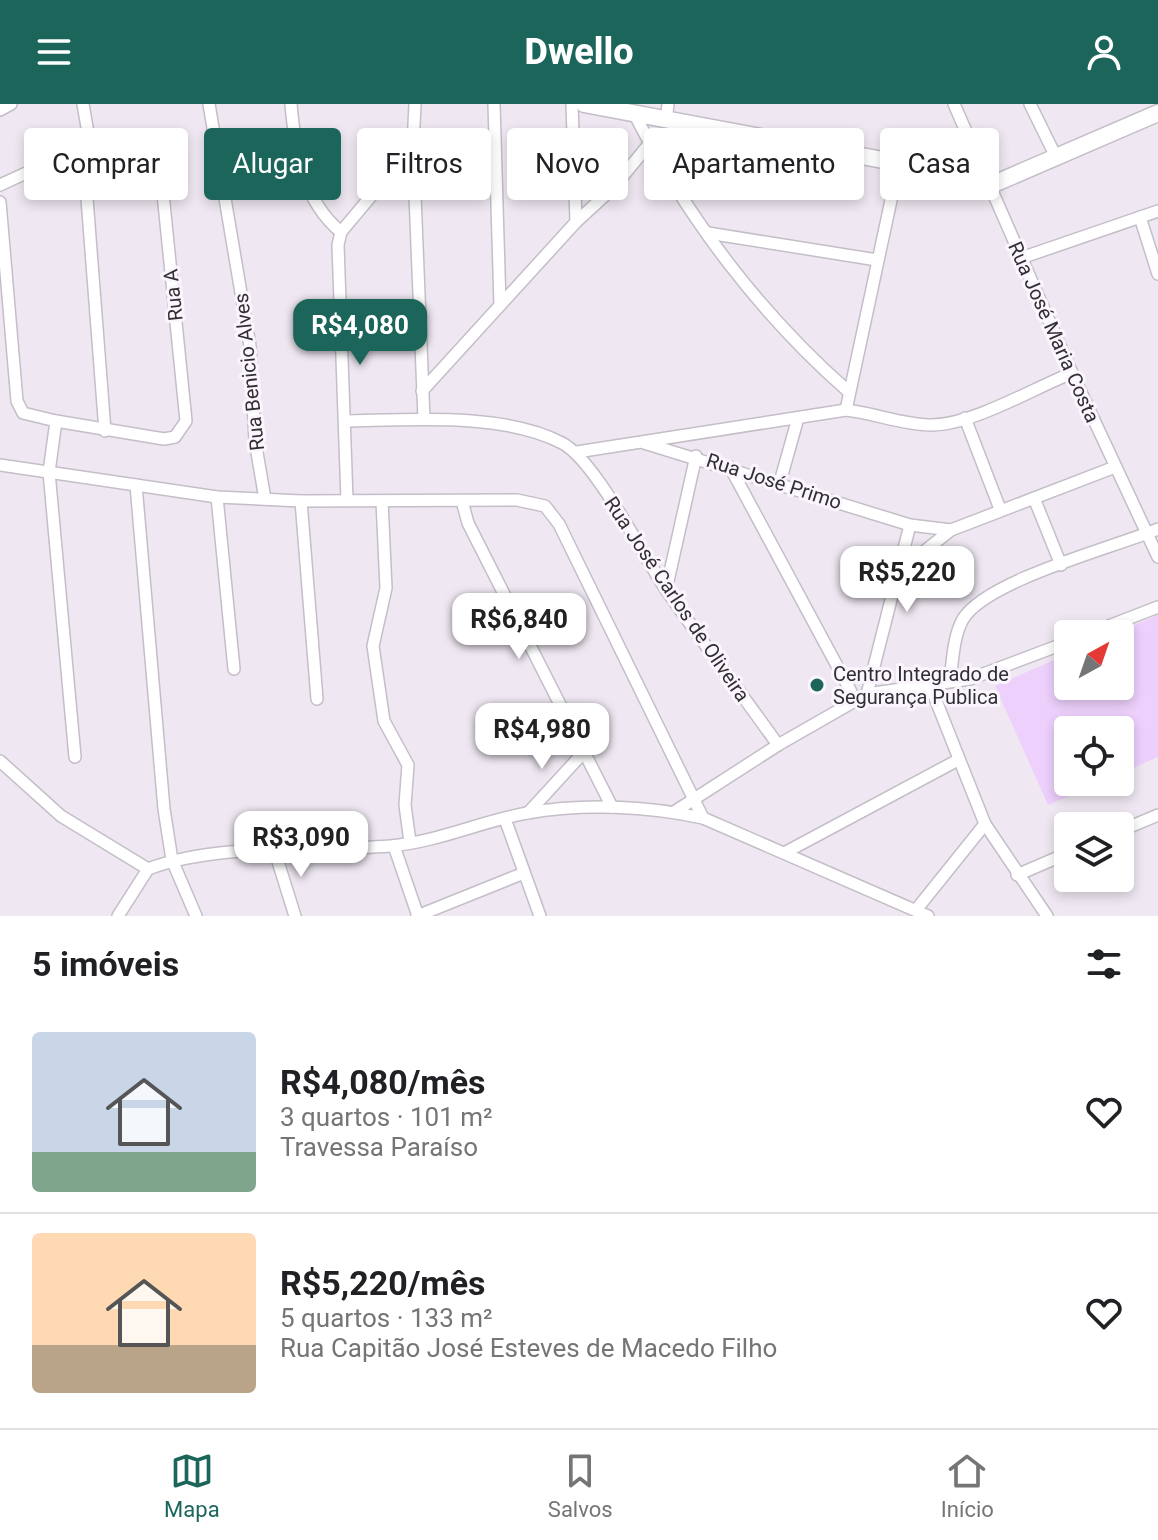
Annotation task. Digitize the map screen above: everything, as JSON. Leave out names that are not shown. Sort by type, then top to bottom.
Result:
[{"type":"main road","points":[[584,104],[880,160]]},
{"type":"main road","points":[[999,182],[1158,113]]},
{"type":"street","points":[[0,110],[11,104]]},
{"type":"street","points":[[83,104],[87,128]]},
{"type":"street","name":"Rua Benicio Alves","points":[[209,104],[250,346],[255,441],[265,499]]},
{"type":"street","points":[[291,104],[297,147],[310,196],[320,212],[341,232]]},
{"type":"street","points":[[414,128],[415,104]]},
{"type":"street","points":[[494,104],[500,305]]},
{"type":"street","points":[[572,104],[576,222]]},
{"type":"street","points":[[666,121],[668,104]]},
{"type":"street","name":"Rua José Maria Costa","points":[[954,104],[964,128]]},
{"type":"street","points":[[1030,104],[1056,157]]},
{"type":"street","points":[[634,113],[644,132]]},
{"type":"street","points":[[422,391],[576,222],[613,188],[644,150]]},
{"type":"street","points":[[0,185],[24,174]]},
{"type":"street","points":[[0,202],[17,401],[23,413],[105,431],[85,200]]},
{"type":"street","name":"Rua A","points":[[105,431],[175,437],[184,428],[186,413],[165,200]]},
{"type":"street","points":[[347,500],[337,262],[341,232],[368,200]]},
{"type":"street","points":[[415,200],[424,419]]},
{"type":"street","points":[[687,200],[767,313],[849,392]]},
{"type":"street","points":[[846,410],[891,200]]},
{"type":"street","name":"Rua José Maria Costa","points":[[995,200],[1115,467],[1152,532],[1158,557]]},
{"type":"street","points":[[1021,258],[1158,211]]},
{"type":"street","points":[[1140,217],[1158,274]]},
{"type":"street","points":[[708,233],[877,260]]},
{"type":"street","points":[[345,421],[424,419],[524,430],[545,435],[577,452],[846,410],[931,425],[965,418],[1072,373]]},
{"type":"street","points":[[780,482],[798,418]]},
{"type":"street","points":[[965,418],[1000,509]]},
{"type":"street","points":[[56,421],[49,472],[75,757]]},
{"type":"street","name":"Rua José Primo","points":[[636,441],[696,456],[910,525],[951,530]]},
{"type":"street","name":"Rua José Carlos de Oliveira","points":[[577,452],[666,590],[778,745]]},
{"type":"street","points":[[666,590],[696,456]]},
{"type":"street","points":[[0,465],[217,497],[301,501],[535,501],[550,510],[559,524],[703,818]]},
{"type":"street","points":[[730,467],[856,701]]},
{"type":"street","points":[[901,570],[951,530],[1115,467]]},
{"type":"street","points":[[136,485],[164,809],[172,860],[196,916]]},
{"type":"street","points":[[217,497],[234,669]]},
{"type":"street","points":[[1034,498],[1061,565]]},
{"type":"street","points":[[301,501],[317,699]]},
{"type":"street","points":[[382,501],[386,588],[373,646],[384,721],[408,765],[405,805],[410,842]]},
{"type":"street","points":[[462,501],[468,523],[612,807]]},
{"type":"street","points":[[867,694],[910,525]]},
{"type":"street","points":[[950,679],[956,636],[971,610],[991,594],[1152,532]]},
{"type":"street","points":[[1124,620],[1158,607]]},
{"type":"street","points":[[674,812],[778,745],[867,694],[980,676],[1054,647]]},
{"type":"street","points":[[929,683],[985,824],[1047,916]]},
{"type":"street","points":[[528,813],[583,753]]},
{"type":"street","points":[[786,852],[958,760]]},
{"type":"street","points":[[0,761],[61,816],[148,869]]},
{"type":"street","points":[[118,916],[148,869],[172,860],[394,846],[528,813],[612,807],[674,812],[703,818],[928,916]]},
{"type":"street","points":[[1134,825],[1158,815]]},
{"type":"street","points":[[505,819],[540,916]]},
{"type":"street","points":[[916,910],[985,824]]},
{"type":"street","points":[[394,846],[418,916],[524,873]]},
{"type":"street","points":[[275,852],[295,916]]},
{"type":"street","points":[[1017,875],[1054,859]]},
{"type":"shaded area","points":[[1158,615],[1158,757],[1134,768],[1134,716],[1054,716],[1054,796],[1069,796],[1048,805],[995,686],[1054,660],[1054,700],[1134,700],[1134,625]]},
{"type":"place","name":"Centro Integrado de Segurança Publica","points":[[817,685]]}]
